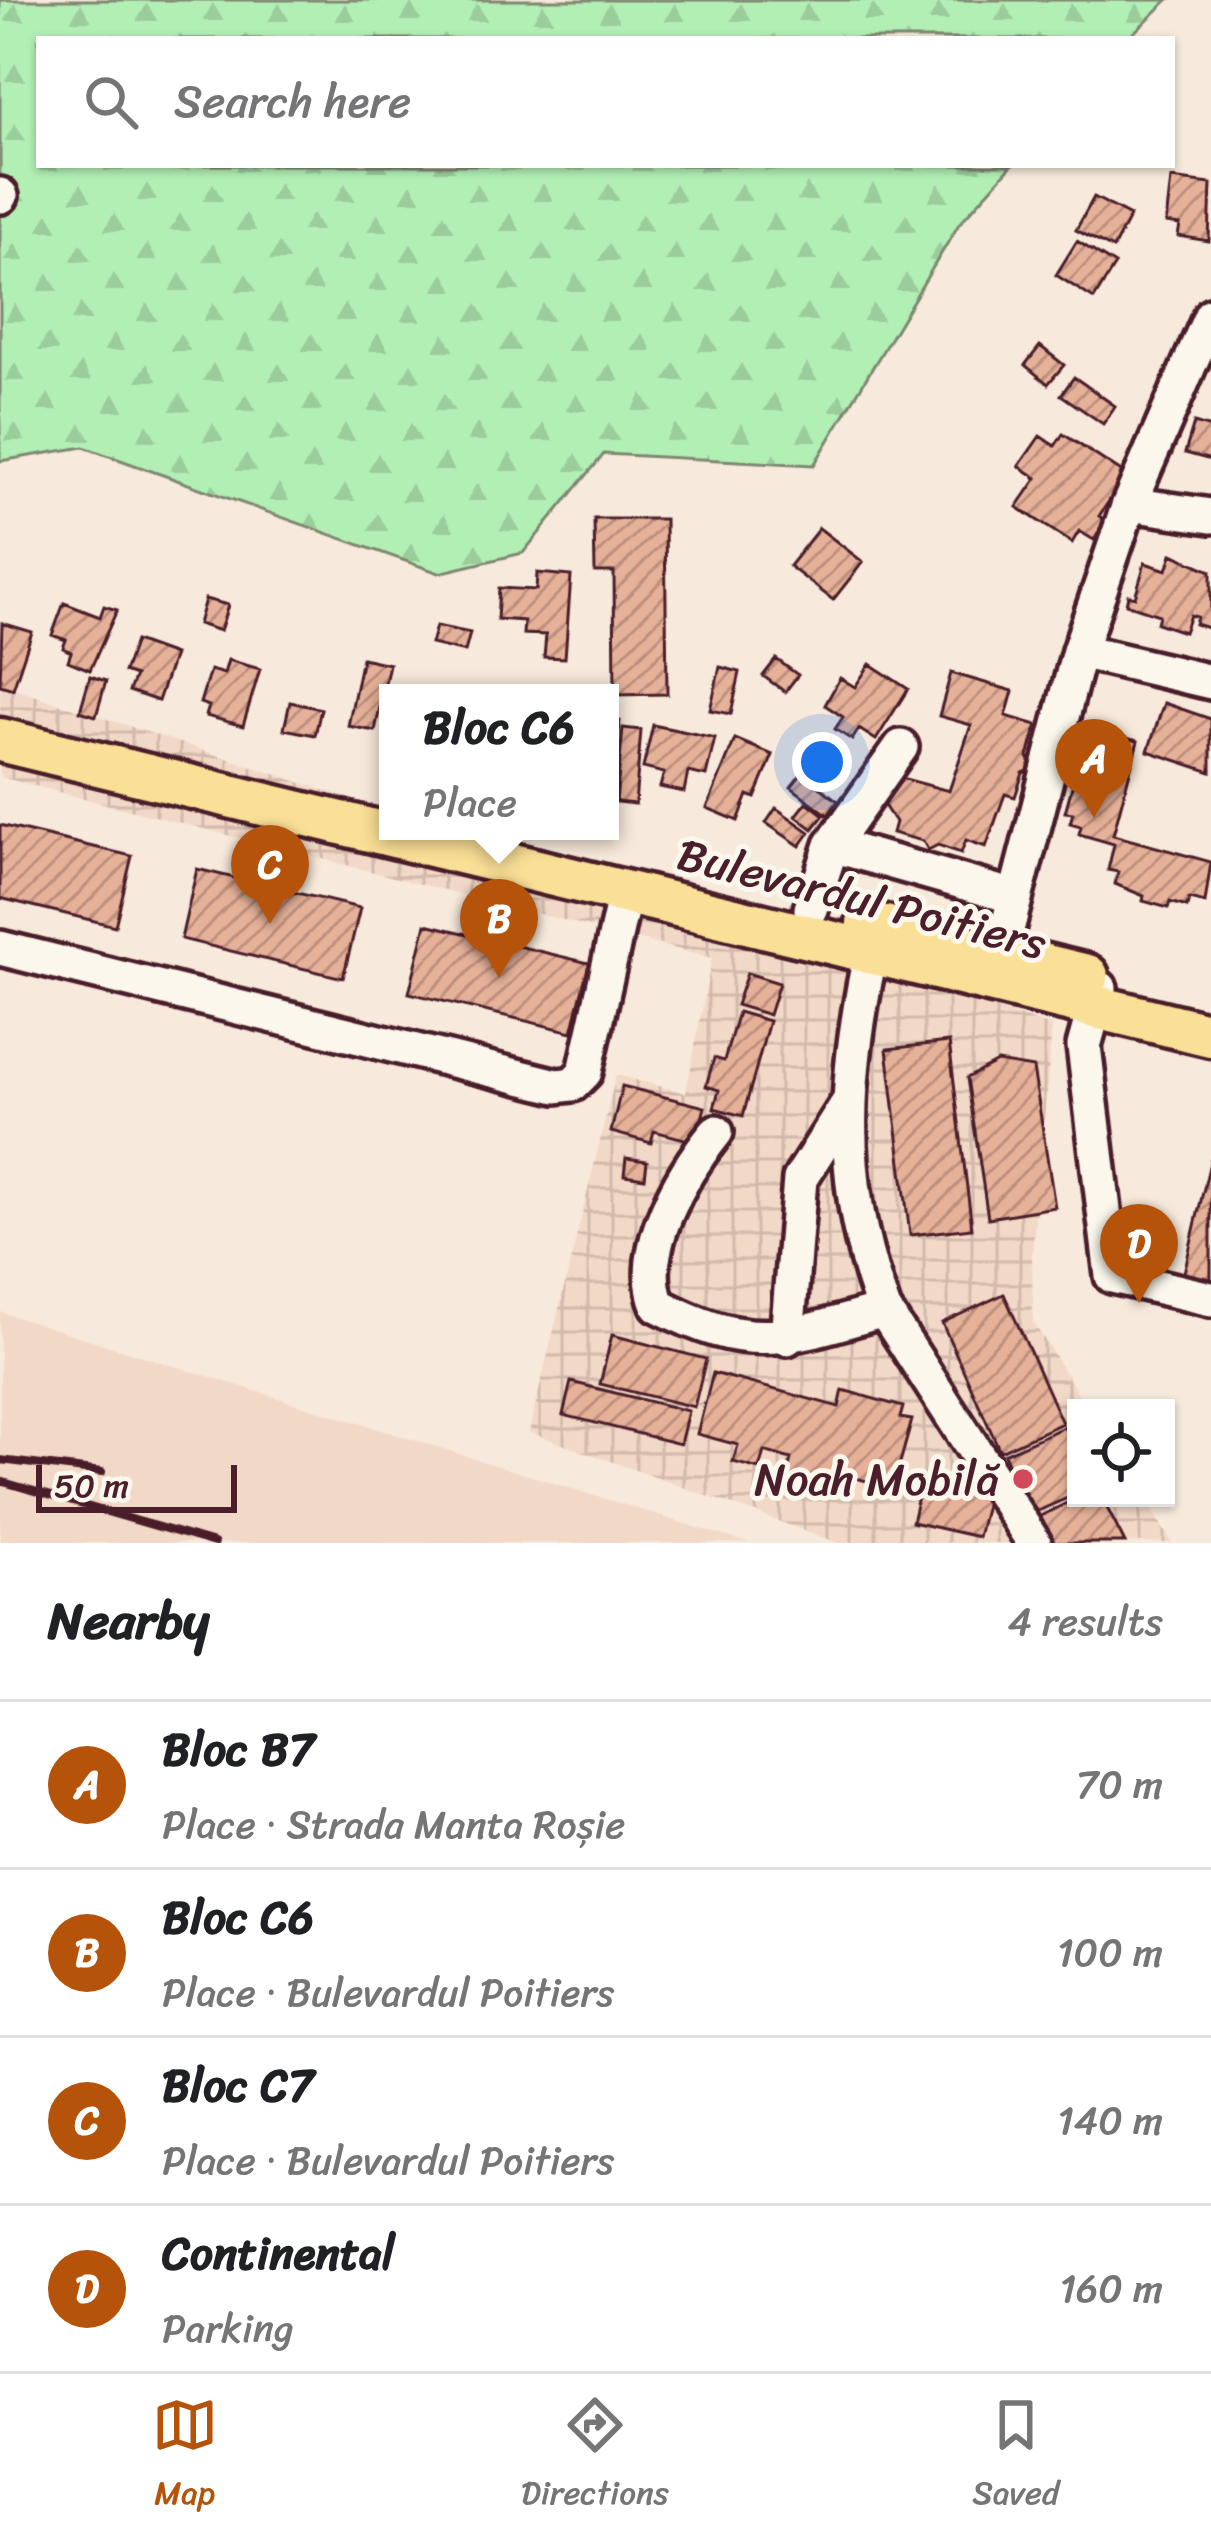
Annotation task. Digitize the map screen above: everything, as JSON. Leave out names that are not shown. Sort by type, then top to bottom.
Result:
[{"type":"main road","points":[[0,712],[379,805]]},
{"type":"main road","name":"Bulevardul Poitiers","points":[[0,740],[379,832]]},
{"type":"main road","name":"Bulevardul Poitiers","points":[[411,840],[625,892],[874,939],[996,968],[1098,994],[1211,1035]]},
{"type":"main road","name":"Bulevardul Poitiers","points":[[524,840],[811,909],[874,939]]},
{"type":"main road","name":"Bulevardul Poitiers","points":[[1098,994],[1211,1006]]},
{"type":"street","points":[[996,968],[1079,651],[1129,504],[1211,315]]},
{"type":"street","points":[[1129,504],[1211,516]]},
{"type":"street","points":[[1079,651],[1211,682]]},
{"type":"street","points":[[811,909],[832,845],[901,747]]},
{"type":"street","points":[[832,845],[1015,897]]},
{"type":"street","points":[[0,947],[557,1086],[573,1084],[585,1072],[625,892]]},
{"type":"street","points":[[874,939],[846,1106],[856,1200],[884,1310],[1034,1543]]},
{"type":"street","points":[[1098,994],[1084,1046],[1112,1276],[1211,1299]]},
{"type":"street","points":[[787,1338],[800,1179],[846,1106]]},
{"type":"street","points":[[716,1132],[686,1168],[649,1283],[658,1305],[732,1337],[787,1338],[884,1310]]},
{"type":"shaded area","points":[[0,684],[379,808],[379,840],[478,840],[1052,1027],[1032,1255],[1033,1322],[1081,1399],[1067,1399],[1067,1507],[1150,1507],[1172,1543],[839,1543],[529,1432],[616,1075],[686,1093],[712,958],[0,777]]},
{"type":"shaded area","points":[[0,1312],[747,1543],[0,1543]]},
{"type":"green space","points":[[0,0],[1168,0],[1130,36],[36,36],[36,168],[1009,168],[959,224],[814,465],[604,454],[523,553],[439,573],[84,447],[0,461]]},
{"type":"building","points":[[1171,179],[1211,184],[1209,241],[1178,236],[1180,225],[1166,223]]},
{"type":"building","points":[[1094,197],[1130,216],[1113,249],[1076,230]]},
{"type":"building","points":[[1077,241],[1115,265],[1094,299],[1056,275]]},
{"type":"building","points":[[1040,346],[1064,365],[1048,384],[1025,365]]},
{"type":"building","points":[[1074,377],[1115,406],[1103,424],[1061,395]]},
{"type":"building","points":[[1194,423],[1211,428],[1211,460],[1185,453]]},
{"type":"building","points":[[1063,434],[1126,475],[1099,516],[1106,521],[1094,540],[1079,531],[1072,543],[1017,507],[1037,478],[1019,466],[1040,436],[1055,446]]},
{"type":"building","points":[[594,519],[665,519],[667,694],[619,695],[619,684],[615,684],[614,572],[595,572]]},
{"type":"building","points":[[819,528],[863,562],[833,600],[789,566]]},
{"type":"building","points":[[1172,554],[1211,571],[1211,629],[1195,624],[1197,617],[1190,615],[1184,632],[1157,623],[1159,615],[1126,604],[1128,595],[1135,597],[1145,563],[1167,570]]},
{"type":"building","points":[[537,573],[571,576],[565,658],[544,657],[546,635],[523,634],[524,621],[497,619],[499,588],[536,590]]},
{"type":"building","points":[[205,599],[228,605],[220,631],[198,624]]},
{"type":"building","points":[[64,603],[100,617],[104,606],[117,610],[90,670],[68,661],[71,652],[63,648],[66,640],[52,635]]},
{"type":"building","points":[[2,623],[32,632],[13,689],[0,685]]},
{"type":"building","points":[[436,626],[470,633],[465,652],[431,644]]},
{"type":"building","points":[[135,641],[174,655],[158,701],[129,691],[135,676],[124,672]]},
{"type":"building","points":[[362,658],[389,664],[385,684],[379,684],[375,731],[348,726]]},
{"type":"building","points":[[776,659],[798,675],[785,692],[763,676]]},
{"type":"building","points":[[228,660],[260,669],[243,726],[206,716],[209,706],[200,703],[210,670],[224,674]]},
{"type":"building","points":[[870,664],[908,689],[876,740],[859,729],[852,740],[835,729],[843,717],[825,705],[840,678],[855,687]]},
{"type":"building","points":[[720,667],[740,672],[731,714],[710,710]]},
{"type":"building","points":[[951,673],[1013,691],[1006,716],[1037,725],[1028,757],[1034,768],[1023,773],[1015,797],[1005,794],[986,847],[966,840],[961,853],[938,845],[928,850],[923,841],[892,833],[895,822],[883,804],[891,775],[949,791],[971,725],[939,716]]},
{"type":"building","points":[[90,676],[106,681],[96,716],[80,711]]},
{"type":"building","points":[[290,702],[321,709],[315,735],[284,729]]},
{"type":"building","points":[[1164,703],[1211,719],[1211,772],[1148,751]]},
{"type":"building","points":[[653,725],[715,738],[706,776],[688,772],[684,792],[660,787],[664,773],[643,768]]},
{"type":"building","points":[[623,728],[641,730],[635,804],[619,802]]},
{"type":"building","points":[[1088,728],[1138,741],[1113,835],[1211,862],[1205,903],[1189,899],[1187,907],[1170,902],[1168,908],[1143,901],[1144,896],[1115,884],[1118,872],[1108,870],[1114,844],[1079,834],[1081,826],[1070,823],[1073,813],[1065,812]]},
{"type":"building","points":[[735,739],[773,755],[755,798],[748,795],[738,821],[707,808]]},
{"type":"building","points":[[802,773],[838,801],[828,815],[791,787]]},
{"type":"building","points":[[807,802],[824,815],[813,829],[796,816]]},
{"type":"building","points":[[776,808],[810,832],[800,846],[766,823]]},
{"type":"building","points":[[0,825],[132,856],[115,926],[0,898]]},
{"type":"building","points":[[197,869],[360,908],[343,978],[181,939]]},
{"type":"building","points":[[426,924],[589,963],[572,1032],[409,993]]},
{"type":"building","points":[[747,973],[779,983],[769,1015],[736,1005]]},
{"type":"building","points":[[738,1012],[769,1021],[743,1116],[714,1108],[719,1090],[706,1086],[714,1058],[724,1061]]},
{"type":"building","points":[[949,1042],[972,1228],[910,1235],[887,1049]]},
{"type":"building","points":[[997,1062],[1033,1068],[1055,1207],[988,1218],[967,1078]]},
{"type":"building","points":[[622,1086],[705,1107],[696,1142],[654,1131],[651,1143],[611,1132]]},
{"type":"building","points":[[626,1158],[647,1161],[645,1178],[624,1175]]},
{"type":"building","points":[[1211,1158],[1211,1284],[1183,1277]]},
{"type":"building","points":[[1004,1294],[1062,1423],[1000,1451],[942,1323]]},
{"type":"building","points":[[612,1335],[706,1359],[694,1407],[600,1384]]},
{"type":"building","points":[[713,1373],[839,1407],[843,1390],[903,1407],[900,1418],[912,1420],[893,1488],[837,1473],[832,1490],[786,1477],[791,1459],[764,1451],[759,1469],[733,1462],[738,1445],[697,1434]]},
{"type":"building","points":[[571,1382],[688,1411],[680,1444],[563,1415]]},
{"type":"building","points":[[1064,1427],[1067,1498],[1031,1514],[1004,1454]]},
{"type":"building","points":[[908,1478],[988,1497],[978,1537],[912,1522],[918,1496],[904,1493]]},
{"type":"building","points":[[1067,1503],[1067,1507],[1107,1507],[1125,1543],[1053,1543],[1039,1517]]},
{"type":"railway","points":[[0,1460],[102,1472]]},
{"type":"railway","points":[[0,1481],[214,1543]]},
{"type":"place","name":"Bloc B7","points":[[1094,818]]},
{"type":"place","name":"Bloc C7","points":[[270,924]]},
{"type":"place","name":"Bloc C6","points":[[499,978]]},
{"type":"place","name":"Continental","points":[[1139,1303]]},
{"type":"place","name":"Noah Mobilă","points":[[1023,1479]]}]
